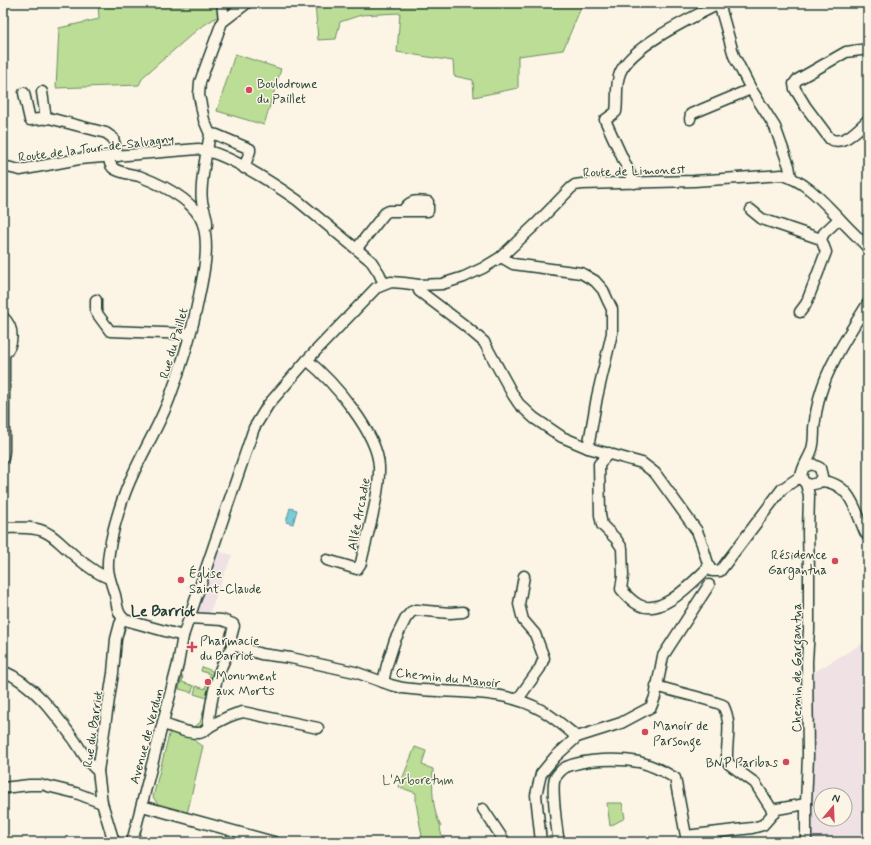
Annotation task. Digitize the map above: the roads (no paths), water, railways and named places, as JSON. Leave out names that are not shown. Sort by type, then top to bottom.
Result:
[{"type":"street","points":[[222,3],[224,20]]},
{"type":"street","points":[[204,232],[208,224],[202,200],[204,167],[210,134],[204,120],[199,89],[215,37],[222,22],[235,7],[247,3]]},
{"type":"street","points":[[634,183],[605,120],[616,112],[620,74],[626,62],[654,40],[716,4],[721,10],[734,56],[751,89],[775,127],[789,166],[791,177]]},
{"type":"street","points":[[868,49],[846,52],[797,80],[794,84],[795,89],[806,107],[830,139],[834,141],[843,140],[868,120]]},
{"type":"street","points":[[690,119],[691,114],[751,89]]},
{"type":"street","points":[[42,92],[46,119]]},
{"type":"street","points":[[24,93],[30,120],[49,118],[109,135],[113,138],[114,157]]},
{"type":"street","points":[[210,134],[217,135],[250,148],[244,168]]},
{"type":"street","name":"Route de la Tour-de-Salvagny","points":[[3,166],[20,170],[70,161],[198,149],[227,158],[279,187],[297,200],[357,248],[375,266],[384,284]]},
{"type":"street","name":"Rue du Paillet","points":[[114,157],[110,164],[114,169],[140,177],[177,195],[188,203],[200,218],[207,248],[198,302],[190,334],[171,395],[124,495],[109,548],[108,568],[117,606],[123,618]]},
{"type":"street","name":"Route de Limonest","points":[[384,284],[391,282],[419,285],[442,284],[464,277],[483,268],[501,257],[575,185],[694,181],[782,175],[791,177],[802,183],[819,198],[868,248]]},
{"type":"street","points":[[751,210],[762,219],[821,239]]},
{"type":"street","points":[[357,248],[385,213],[389,211],[403,211]]},
{"type":"street","points":[[821,239],[839,219]]},
{"type":"street","points":[[800,312],[806,304],[826,252],[821,239]]},
{"type":"street","points":[[501,257],[513,264],[581,273],[595,281],[603,290],[612,309],[612,333],[597,396],[588,448]]},
{"type":"street","name":"Avenue de Verdun","points":[[132,842],[178,664],[183,636],[254,428],[268,406],[307,360],[376,288],[384,284]]},
{"type":"street","points":[[419,285],[419,291],[484,342],[513,395],[526,411],[562,437],[588,448],[642,463],[655,473],[697,531],[713,569]]},
{"type":"street","points":[[96,300],[96,312],[110,331],[190,334]]},
{"type":"street","points":[[808,479],[818,405],[824,383],[829,371],[868,303]]},
{"type":"street","points":[[3,318],[10,325],[12,338],[11,346],[4,355],[3,458]]},
{"type":"street","name":"Allée Arcadie","points":[[307,360],[338,389],[355,413],[377,450],[379,466],[378,486],[362,563],[357,569],[327,560]]},
{"type":"street","points":[[713,569],[720,571],[782,489],[789,485],[822,476],[812,449]]},
{"type":"street","points":[[609,453],[599,464],[600,515],[602,525],[616,539],[622,548],[623,576],[621,589],[629,599],[641,606],[654,607],[669,601],[713,569]]},
{"type":"street","points":[[808,479],[809,464],[820,468],[837,479],[849,489],[854,500],[856,513]]},
{"type":"street","points":[[808,479],[831,482],[838,486],[848,497],[868,536]]},
{"type":"street","name":"Chemin de Gargantua","points":[[806,842],[808,756],[806,661],[809,630],[808,479]]},
{"type":"street","points":[[3,528],[30,528],[45,532],[55,538],[87,565],[105,577],[110,578]]},
{"type":"street","points":[[518,699],[540,668],[544,658],[535,634],[523,620],[519,604],[524,576]]},
{"type":"street","points":[[541,842],[536,795],[541,774],[555,757],[577,737],[621,723],[651,707],[655,698],[656,686],[663,656],[709,585]]},
{"type":"street","points":[[383,682],[395,640],[406,618],[411,612],[416,610],[450,613],[464,612]]},
{"type":"street","points":[[123,618],[183,636]]},
{"type":"street","name":"Rue du Barriot","points":[[114,842],[102,803],[98,771],[113,673],[116,639],[123,618]]},
{"type":"street","points":[[189,618],[222,620],[233,624],[234,626],[231,637],[235,646],[218,673],[208,728]]},
{"type":"street","name":"Chemin du Manoir","points":[[235,646],[261,654],[291,658],[355,672],[409,689],[497,694],[518,699],[543,710],[577,737]]},
{"type":"street","points":[[3,670],[24,683],[51,710],[92,766],[98,771]]},
{"type":"street","points":[[656,686],[688,696],[706,698],[723,705],[728,714],[729,725],[727,760],[730,764],[755,782],[774,813]]},
{"type":"street","points":[[163,724],[198,733],[204,732],[208,728],[243,712],[318,728]]},
{"type":"street","points":[[559,842],[554,804],[554,779],[564,768],[594,761],[606,760],[639,762],[675,778],[686,836],[752,828],[763,825],[777,809],[806,804]]},
{"type":"street","points":[[3,788],[29,785],[44,786],[76,793],[102,803]]},
{"type":"street","points":[[142,806],[274,842]]},
{"type":"street","points":[[484,809],[505,842]]},
{"type":"water","points":[[290,508],[297,510],[293,524],[286,522]]},
{"type":"place","name":"Boulodrome du Paillet","points":[[249,90]]},
{"type":"place","name":"Résidence Gargantua","points":[[835,561]]},
{"type":"place","name":"Église Saint-Claude","points":[[181,580]]},
{"type":"place","name":"Pharmacie du Barriot","points":[[192,647]]},
{"type":"place","name":"Monument aux Morts","points":[[208,682]]},
{"type":"place","name":"Manoir de Parsonge","points":[[645,732]]},
{"type":"place","name":"BNP Paribas","points":[[786,762]]},
{"type":"district","name":"Le Barriot","points":[[163,611]]},
{"type":"park label","name":"L'Arboretum","points":[[418,779]]}]
